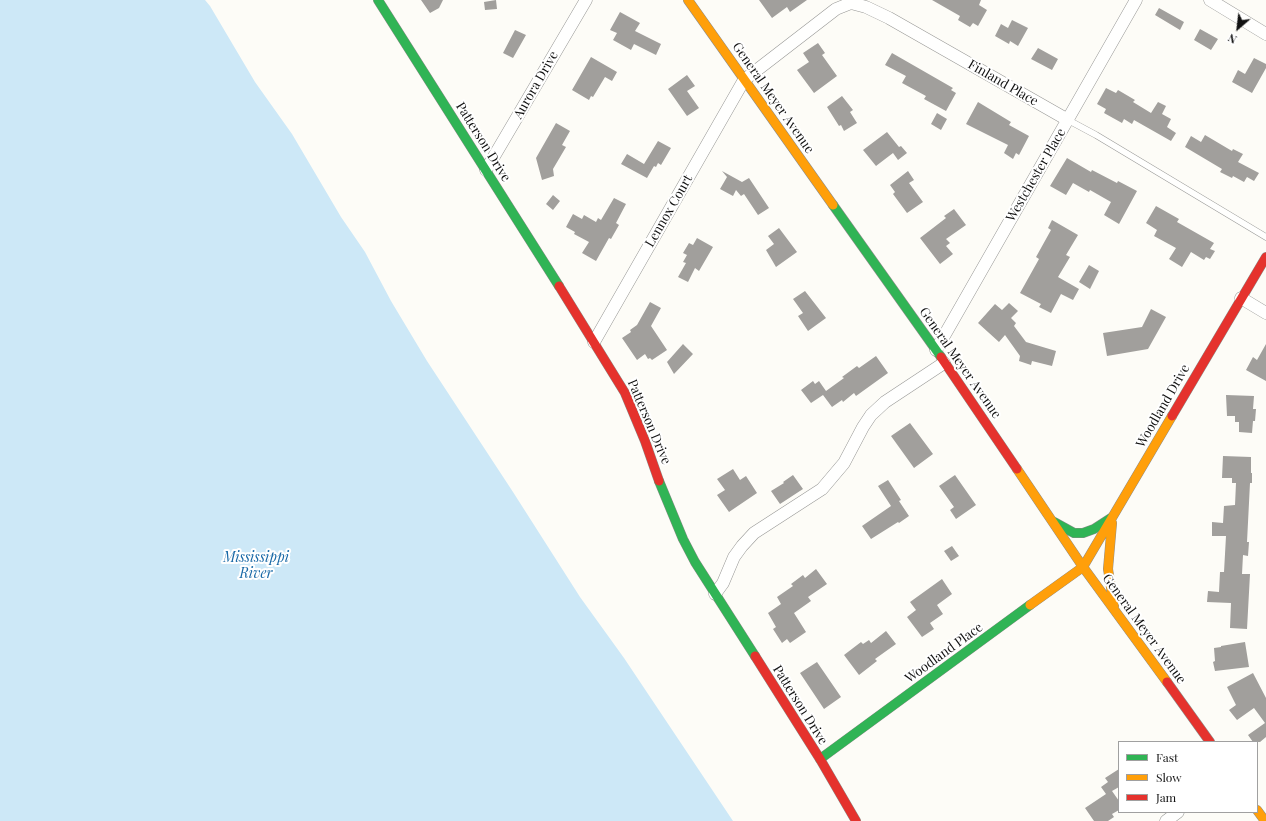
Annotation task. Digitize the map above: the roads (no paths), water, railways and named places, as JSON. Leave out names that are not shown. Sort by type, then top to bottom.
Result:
[{"type":"street","name":"Patterson Drive","points":[[378,0],[625,393],[683,539],[715,594],[820,759],[856,821]]},
{"type":"street","name":"Aurora Drive","points":[[486,170],[586,0]]},
{"type":"street","name":"General Meyer Avenue","points":[[688,0],[936,350],[1084,567],[1209,741]]},
{"type":"street","name":"Westchester Place","points":[[936,350],[1136,0]]},
{"type":"street","points":[[1210,0],[1266,34]]},
{"type":"street","name":"Finland Place","points":[[744,80],[836,9],[851,4],[866,7],[889,18],[1068,120]]},
{"type":"street","name":"Lennox Court","points":[[594,342],[744,80]]},
{"type":"street","name":"Woodland Drive","points":[[1084,567],[1266,257]]},
{"type":"street","points":[[1242,298],[1266,313]]},
{"type":"street","points":[[715,594],[723,583],[734,557],[754,533],[822,489],[844,463],[871,415],[885,402],[944,362]]},
{"type":"street","points":[[1052,521],[1074,533],[1083,533],[1094,530],[1113,517]]},
{"type":"street","points":[[1113,517],[1108,569],[1115,610]]},
{"type":"street","name":"Woodland Place","points":[[820,759],[1084,567]]},
{"type":"street","points":[[1258,811],[1265,821]]},
{"type":"street","points":[[1166,821],[1177,813]]},
{"type":"lane","name":"Finland Place","points":[[1068,120],[1103,139],[1266,237]]},
{"type":"water","name":"Mississippi River","points":[[0,0],[205,0],[255,82],[292,134],[341,217],[365,252],[391,301],[427,361],[580,597],[624,658],[733,821],[0,821]]}]
